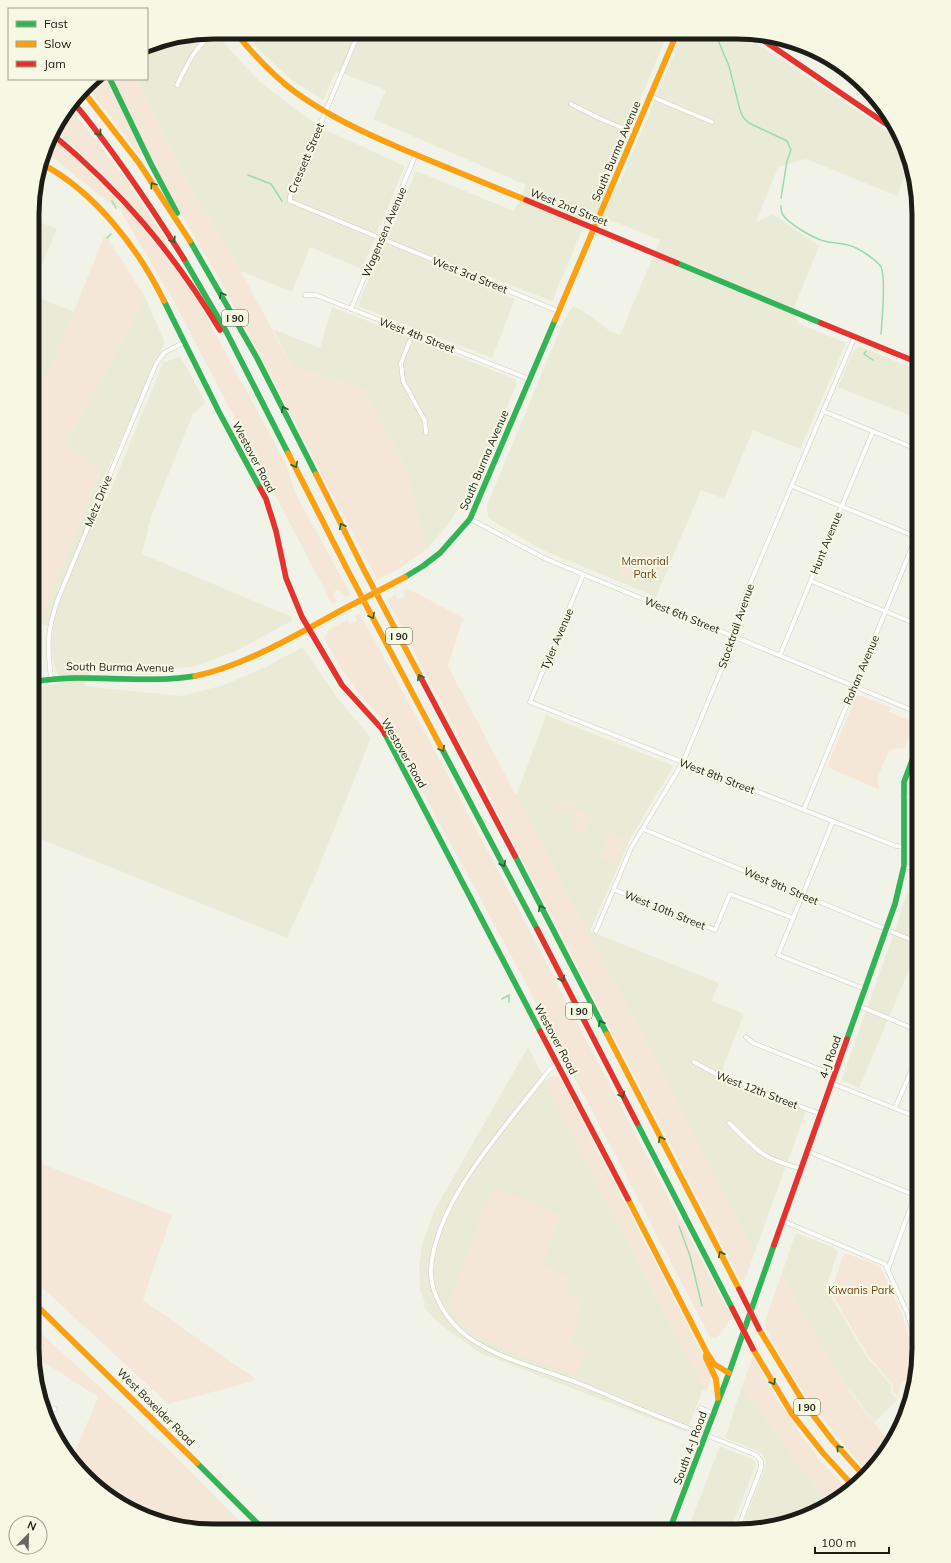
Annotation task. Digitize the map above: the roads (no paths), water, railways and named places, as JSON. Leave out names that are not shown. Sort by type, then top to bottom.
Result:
[{"type":"main road","name":"West 2nd Street","points":[[240,39],[265,67],[298,95],[325,112],[368,134],[912,360]]},
{"type":"main road","name":"South Burma Avenue","points":[[39,681],[75,676],[142,680],[172,679],[198,676],[224,669],[308,628],[405,577],[430,562],[445,549],[470,519],[674,39]]},
{"type":"main road","points":[[764,41],[889,126]]},
{"type":"main road","name":"I 90","points":[[110,80],[151,164],[277,395],[359,560],[501,830],[759,1329],[804,1402],[832,1440],[861,1473]]},
{"type":"main road","name":"I 90","points":[[85,95],[145,172],[210,272]]},
{"type":"main road","name":"I 90","points":[[76,106],[103,138],[145,197],[194,274],[257,390],[347,569],[502,861],[753,1349],[792,1414],[823,1453],[850,1483]]},
{"type":"main road","name":"I 90","points":[[56,138],[90,166],[118,194],[160,241],[182,270],[257,390]]},
{"type":"main road","name":"Westover Road","points":[[46,166],[75,186],[115,224],[137,255],[161,294],[184,342],[266,499],[276,531],[286,578],[308,628],[342,685],[382,729],[707,1352],[714,1364],[729,1373]]},
{"type":"main road","name":"4-J Road","points":[[729,1373],[898,893],[904,866],[902,795],[908,769],[912,759]]},
{"type":"main road","name":"West Boxelder Road","points":[[39,1308],[199,1464],[258,1524]]},
{"type":"main road","points":[[707,1352],[706,1358],[716,1379],[719,1399]]},
{"type":"main road","name":"South 4-J Road","points":[[672,1524],[729,1373]]},
{"type":"street","points":[[176,84],[196,49],[205,39]]},
{"type":"street","points":[[325,112],[356,39]]},
{"type":"street","points":[[650,96],[712,122]]},
{"type":"street","points":[[571,104],[634,133]]},
{"type":"street","name":"Cressett Street","points":[[325,112],[290,196],[290,201],[381,240]]},
{"type":"street","name":"Wagensen Avenue","points":[[351,309],[416,154]]},
{"type":"street","name":"West 3rd Street","points":[[381,240],[558,311]]},
{"type":"street","name":"West 4th Street","points":[[305,295],[316,295],[529,379]]},
{"type":"street","points":[[412,333],[402,363],[402,373],[403,380],[425,421],[426,433]]},
{"type":"street","name":"Stocktrail Avenue","points":[[596,931],[632,848],[683,762],[732,644],[741,605],[855,336]]},
{"type":"street","name":"Metz Drive","points":[[51,678],[48,644],[49,629],[58,599],[156,364],[164,353],[184,342]]},
{"type":"street","points":[[823,411],[912,447]]},
{"type":"street","name":"Hunt Avenue","points":[[780,655],[873,431]]},
{"type":"street","points":[[792,486],[912,535]]},
{"type":"street","name":"West 6th Street","points":[[470,519],[546,559],[583,575],[912,710]]},
{"type":"street","name":"Rohan Avenue","points":[[804,809],[912,549]]},
{"type":"street","name":"Tyler Avenue","points":[[530,702],[583,575]]},
{"type":"street","points":[[811,581],[912,622]]},
{"type":"street","name":"West 8th Street","points":[[530,702],[896,846],[904,847]]},
{"type":"street","points":[[902,795],[912,799]]},
{"type":"street","points":[[833,821],[778,955],[865,989]]},
{"type":"street","name":"West 9th Street","points":[[643,829],[912,940]]},
{"type":"street","points":[[904,866],[912,868]]},
{"type":"street","name":"West 10th Street","points":[[615,890],[715,930],[730,894],[792,918]]},
{"type":"street","points":[[859,1006],[912,1028]]},
{"type":"street","points":[[746,1036],[753,1043],[834,1075]]},
{"type":"street","name":"West 12th Street","points":[[694,1062],[716,1074],[820,1114]]},
{"type":"street","points":[[558,1064],[549,1070],[487,1149],[459,1191],[439,1232],[431,1268],[431,1284],[439,1302],[449,1318],[467,1336],[484,1347],[503,1356],[579,1384],[756,1455],[761,1461],[762,1468],[740,1524]]},
{"type":"street","points":[[895,1108],[912,1069]]},
{"type":"street","points":[[832,1083],[912,1115]]},
{"type":"street","points":[[729,1123],[755,1148],[765,1155],[777,1161],[801,1169]]},
{"type":"street","points":[[807,1151],[912,1194]]},
{"type":"street","points":[[888,1269],[912,1209]]},
{"type":"street","points":[[783,1221],[884,1264],[888,1269],[907,1312],[912,1329]]},
{"type":"street","points":[[700,1408],[713,1414]]},
{"type":"street","points":[[49,1410],[55,1409]]},
{"type":"waterway","points":[[718,39],[729,66],[743,117],[749,123],[787,141],[791,150],[787,161],[781,198]]},
{"type":"waterway","points":[[248,175],[271,184],[282,201]]},
{"type":"waterway","points":[[112,201],[116,208]]},
{"type":"waterway","points":[[781,206],[782,213],[786,219],[802,230],[824,241],[848,245],[856,248],[879,264],[881,267],[883,280],[881,334]]},
{"type":"waterway","points":[[107,238],[111,234]]},
{"type":"waterway","points":[[866,351],[864,354],[873,360]]},
{"type":"waterway","points":[[502,999],[509,995],[509,1002]]},
{"type":"waterway","points":[[679,1226],[690,1256],[702,1306]]},
{"type":"park label","name":"Memorial Park","points":[[645,567]]},
{"type":"park label","name":"Kiwanis Park","points":[[861,1290]]}]
